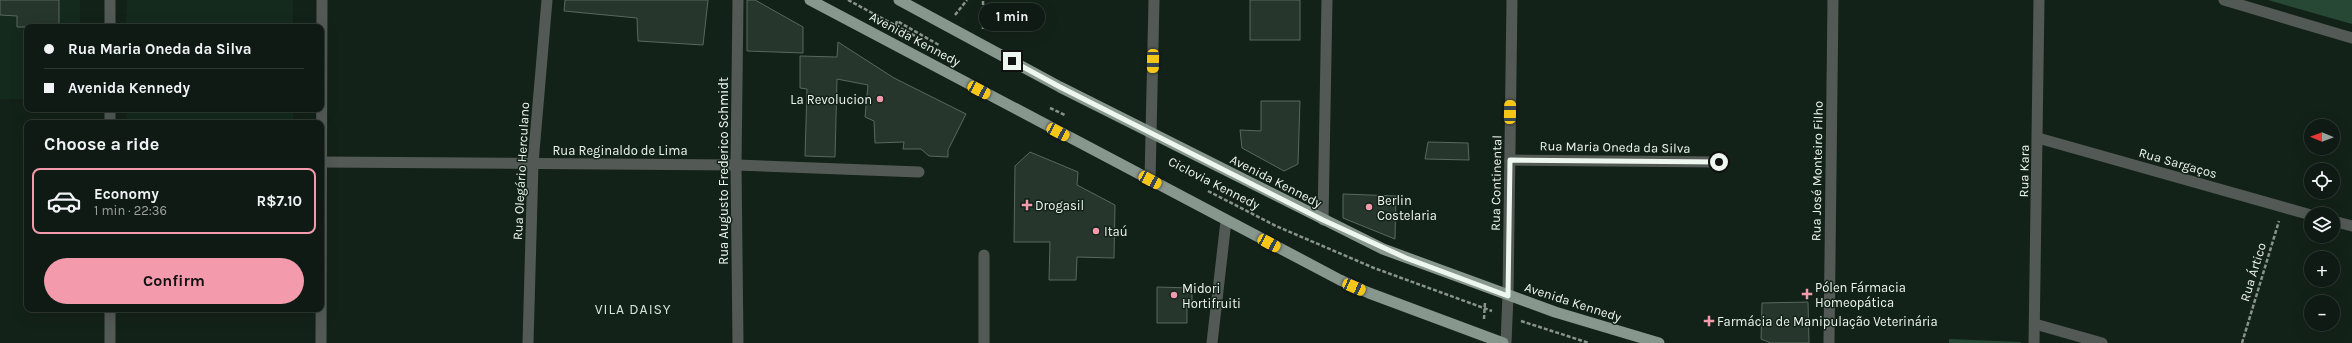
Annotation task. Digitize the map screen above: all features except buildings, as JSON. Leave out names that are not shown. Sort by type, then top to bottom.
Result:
[{"type":"main road","name":"Avenida Kennedy","points":[[810,0],[1226,221],[1369,293],[1505,343]]},
{"type":"main road","name":"Avenida Kennedy","points":[[899,0],[1060,87],[1323,220],[1400,256],[1508,296],[1602,328],[1659,343]]},
{"type":"street","points":[[110,0],[110,24]]},
{"type":"street","points":[[322,0],[322,24]]},
{"type":"street","name":"Rua Olegário Herculano","points":[[528,343],[533,163],[547,0]]},
{"type":"street","name":"Rua Augusto Frederico Schmidt","points":[[738,0],[736,165],[738,343]]},
{"type":"street","points":[[1150,180],[1154,0]]},
{"type":"street","points":[[1323,220],[1327,0]]},
{"type":"street","name":"Rua Continental","points":[[1505,343],[1508,296],[1512,0]]},
{"type":"street","name":"Rua José Monteiro Filho","points":[[1829,343],[1833,0]]},
{"type":"street","name":"Rua Kara","points":[[2034,343],[2039,0]]},
{"type":"street","points":[[2224,0],[2352,38]]},
{"type":"street","name":"Rua Sargaços","points":[[2038,138],[2304,213]]},
{"type":"street","name":"Rua Maria Oneda da Silva","points":[[1510,160],[1719,162]]},
{"type":"street","name":"Rua Reginaldo de Lima","points":[[324,162],[736,165],[919,172]]},
{"type":"street","points":[[1212,343],[1226,221]]},
{"type":"street","points":[[2340,223],[2352,226]]},
{"type":"street","points":[[984,255],[984,343]]},
{"type":"street","points":[[110,312],[110,343]]},
{"type":"street","points":[[321,312],[321,343]]},
{"type":"street","points":[[2035,324],[2102,343]]},
{"type":"path","points":[[848,0],[937,48]]},
{"type":"path","points":[[954,17],[967,0]]},
{"type":"path","points":[[983,0],[983,31]]},
{"type":"path","points":[[896,25],[897,21],[939,45]]},
{"type":"path","points":[[1046,105],[1066,116]]},
{"type":"path","name":"Ciclovia Kennedy","points":[[1205,189],[1276,226],[1374,268],[1507,317],[1589,343]]},
{"type":"path","name":"Rua Ártico","points":[[2242,343],[2284,208]]},
{"type":"path","points":[[1484,336],[1486,287]]},
{"type":"shaded area","points":[[0,0],[80,0],[80,24],[24,24],[24,99],[0,99]]},
{"type":"shaded area","points":[[127,0],[293,0],[293,24],[126,24]]},
{"type":"shaded area","points":[[2268,0],[2352,0],[2352,24]]},
{"type":"shaded area","points":[[126,112],[293,112],[293,120],[126,120]]},
{"type":"shaded area","points":[[1949,339],[2021,342],[2021,343],[1949,343]]},
{"type":"place","name":"La Revolucion","points":[[880,99]]},
{"type":"place","name":"Drogasil","points":[[1027,205]]},
{"type":"place","name":"Berlin Costelaria","points":[[1369,207]]},
{"type":"place","name":"Itaú","points":[[1096,231]]},
{"type":"place","name":"Pólen Fármacia Homeopática","points":[[1807,294]]},
{"type":"place","name":"Midori Hortifruiti","points":[[1174,295]]},
{"type":"place","name":"Farmácia de Manipulação Veterinária","points":[[1709,321]]},
{"type":"district","name":"VILA DAISY","points":[[633,309]]},
{"type":"route","points":[[1012,61],[1191,154],[1323,220],[1406,258],[1508,296],[1510,160],[1719,162]]}]
